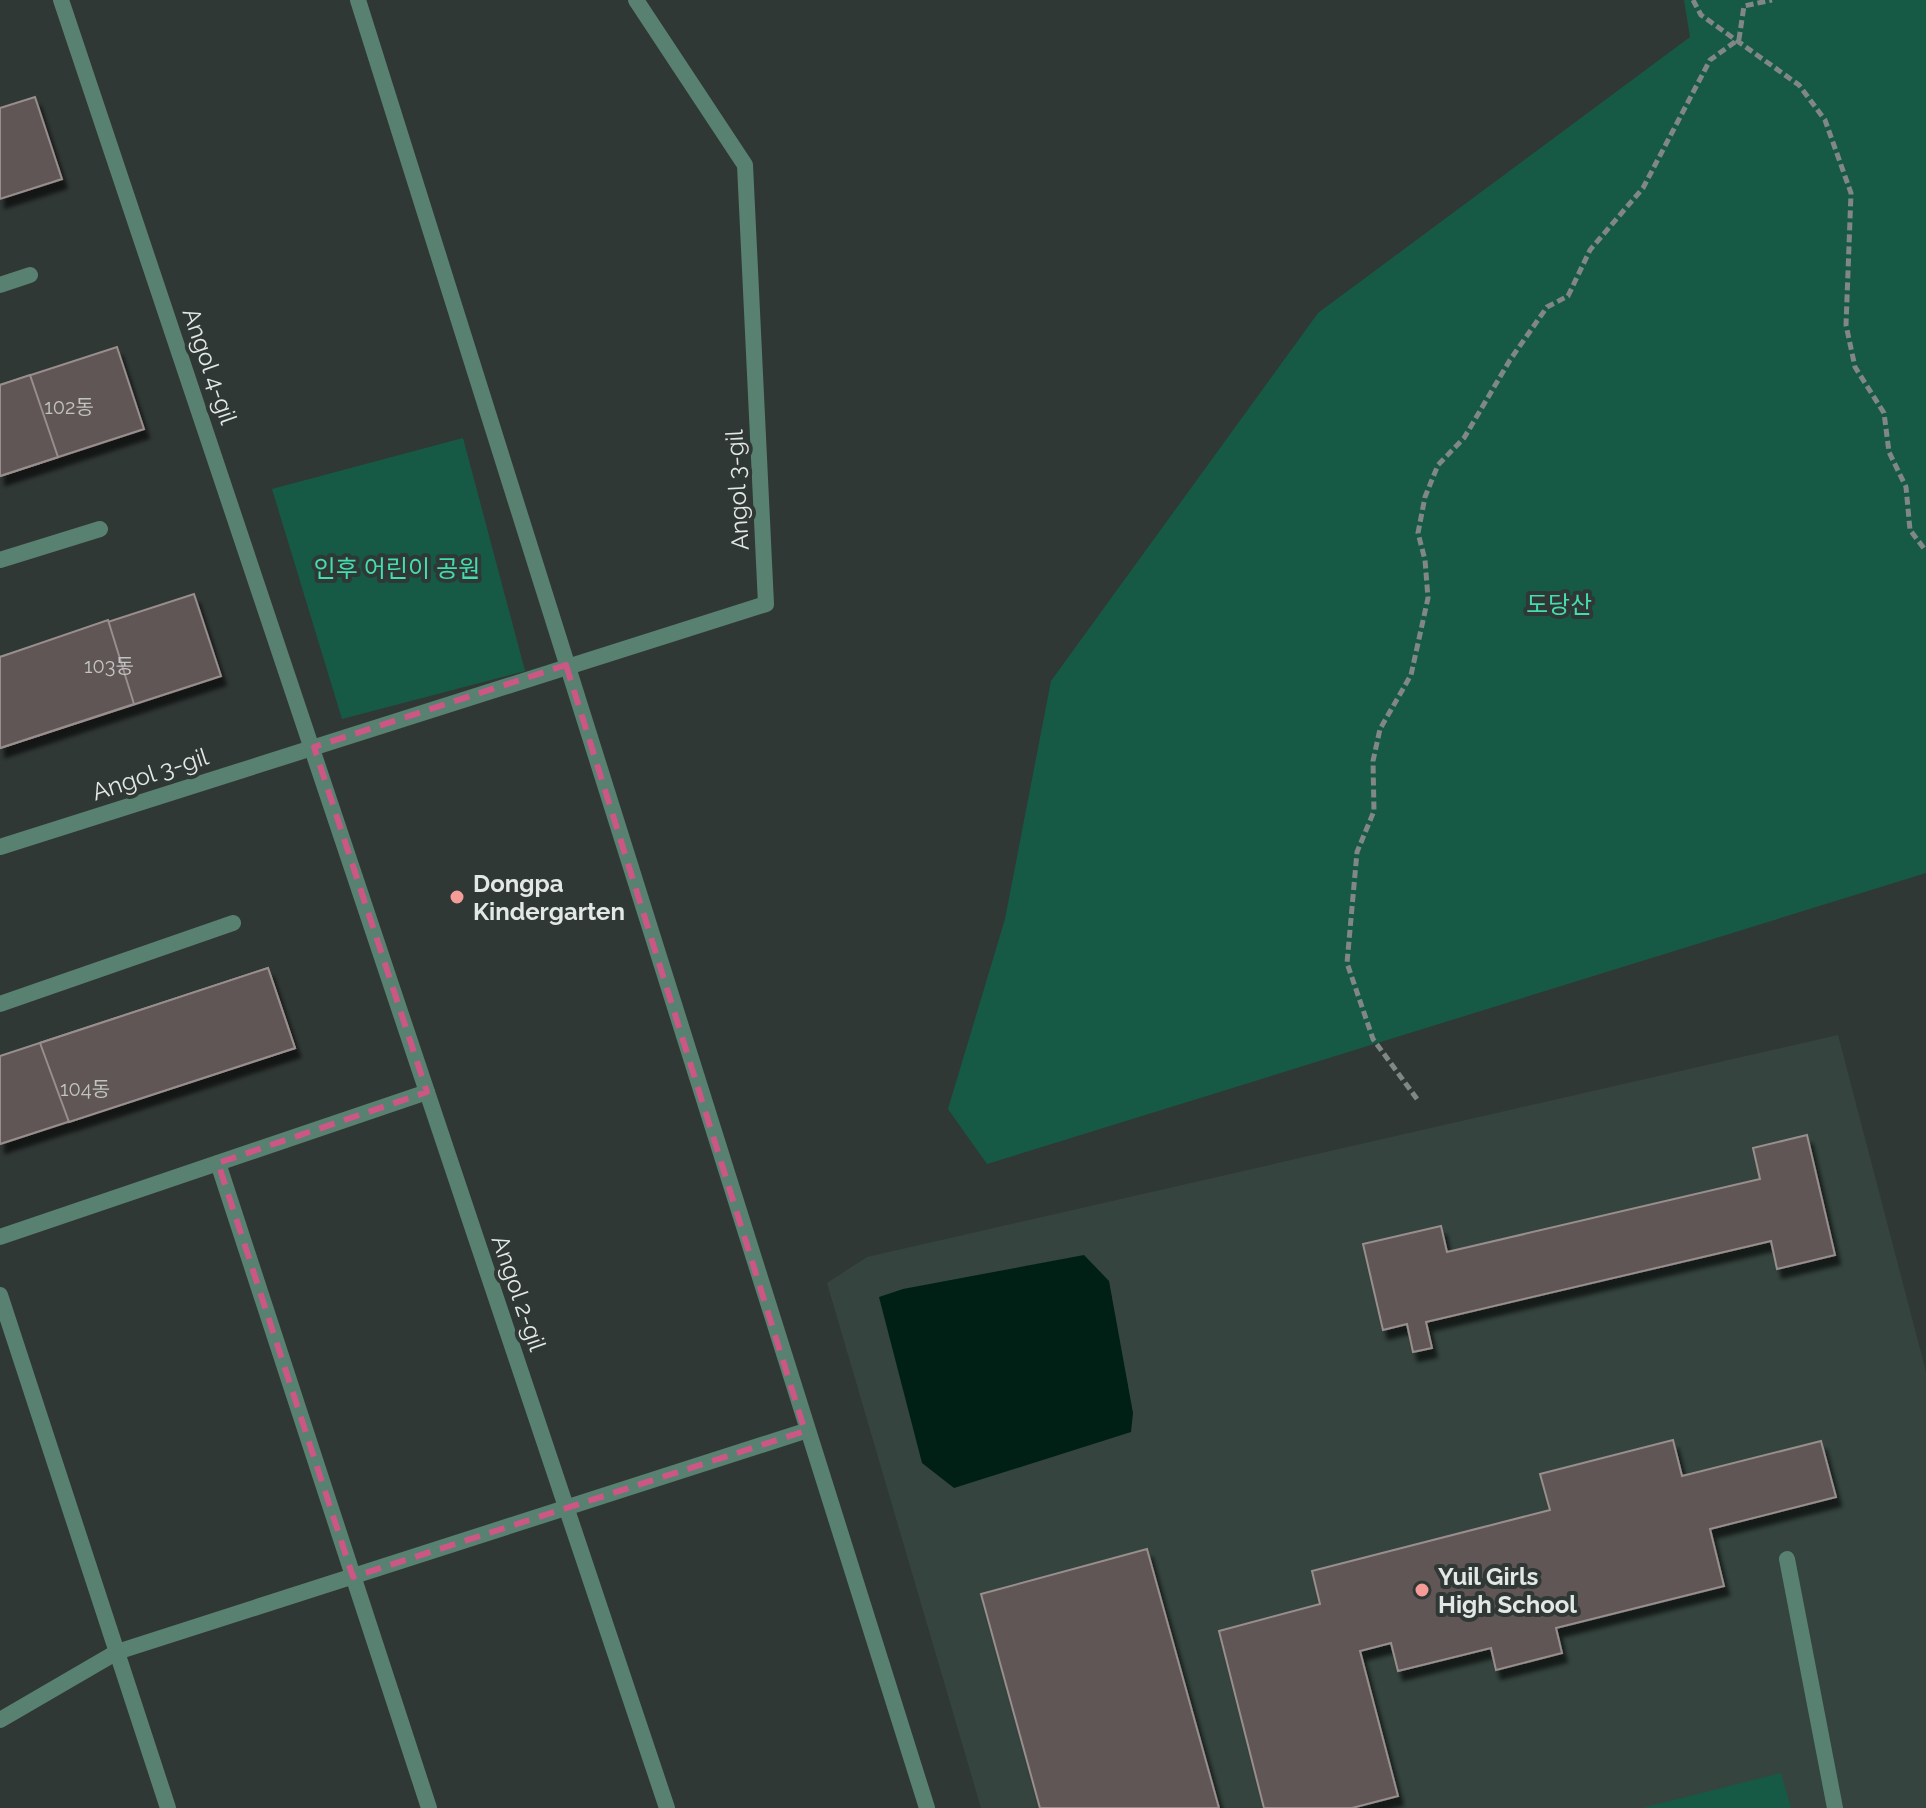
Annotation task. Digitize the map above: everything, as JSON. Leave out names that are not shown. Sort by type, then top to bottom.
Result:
[{"type":"street","name":"Angol 4-gil","points":[[61,0],[314,747]]},
{"type":"street","points":[[358,0],[805,1431],[927,1808]]},
{"type":"street","name":"Angol 3-gil","points":[[0,847],[766,604],[745,165],[636,0]]},
{"type":"street","points":[[0,285],[30,275]]},
{"type":"street","points":[[0,560],[100,529]]},
{"type":"street","points":[[0,1237],[427,1092],[314,747]]},
{"type":"street","points":[[0,1004],[233,923]]},
{"type":"street","name":"Angol 2-gil","points":[[427,1092],[667,1808]]},
{"type":"street","points":[[218,1163],[429,1808]]},
{"type":"street","points":[[0,1295],[168,1808]]},
{"type":"street","points":[[0,1720],[117,1652],[805,1431]]},
{"type":"street","points":[[1787,1559],[1835,1808]]},
{"type":"path","points":[[1693,0],[1701,15],[1799,85],[1825,120],[1851,193],[1846,325],[1855,367],[1884,413],[1889,452],[1906,487],[1910,530],[1926,551]]},
{"type":"path","points":[[1417,1099],[1373,1039],[1347,963],[1357,852],[1374,811],[1373,761],[1377,739],[1411,675],[1426,608],[1425,560],[1418,533],[1425,497],[1438,465],[1464,438],[1510,360],[1547,307],[1568,296],[1590,250],[1643,188],[1710,60],[1739,39],[1744,6],[1772,0]]},
{"type":"highlighted area","points":[[566,665],[805,1431],[353,1577],[218,1163],[427,1092],[314,747]]},
{"type":"shaded area","name":"Yuil Girls High School","points":[[1838,1035],[1926,1372],[1926,1808],[981,1808],[827,1283],[867,1257]]},
{"type":"shaded area","points":[[1084,1255],[1109,1281],[1133,1413],[1131,1432],[954,1488],[922,1463],[879,1297],[903,1289]]},
{"type":"green space","name":"도당산","points":[[1684,0],[1926,0],[1926,873],[987,1164],[948,1109],[1005,919],[1051,681],[1318,313],[1690,37]]},
{"type":"green space","name":"인후 어린이 공원","points":[[463,438],[525,671],[342,719],[272,489]]},
{"type":"green space","points":[[1781,1773],[1791,1808],[1642,1808]]},
{"type":"building","points":[[35,97],[62,179],[0,199],[0,108]]},
{"type":"building","points":[[117,347],[144,429],[0,476],[0,385]]},
{"type":"building","points":[[30,375],[58,457],[0,476],[0,385]]},
{"type":"building","points":[[194,594],[221,676],[0,748],[0,657]]},
{"type":"building","points":[[108,620],[134,704],[0,748],[0,657]]},
{"type":"building","points":[[268,968],[295,1048],[0,1144],[0,1056]]},
{"type":"building","points":[[268,968],[295,1048],[69,1122],[40,1043]]},
{"type":"building","points":[[1807,1135],[1835,1255],[1777,1269],[1771,1241],[1426,1322],[1432,1348],[1413,1352],[1407,1324],[1383,1330],[1363,1244],[1441,1226],[1447,1252],[1760,1179],[1753,1148]]},
{"type":"building","points":[[1673,1440],[1682,1476],[1821,1441],[1836,1497],[1710,1529],[1724,1586],[1556,1628],[1562,1653],[1496,1670],[1491,1648],[1398,1671],[1391,1643],[1360,1651],[1398,1796],[1352,1808],[1264,1808],[1219,1631],[1320,1604],[1312,1571],[1550,1510],[1540,1474]]},
{"type":"building","points":[[1147,1549],[1219,1808],[1040,1808],[981,1594]]},
{"type":"place","name":"Dongpa Kindergarten","points":[[457,897]]},
{"type":"place","name":"Yuil Girls High School","points":[[1422,1590]]}]
